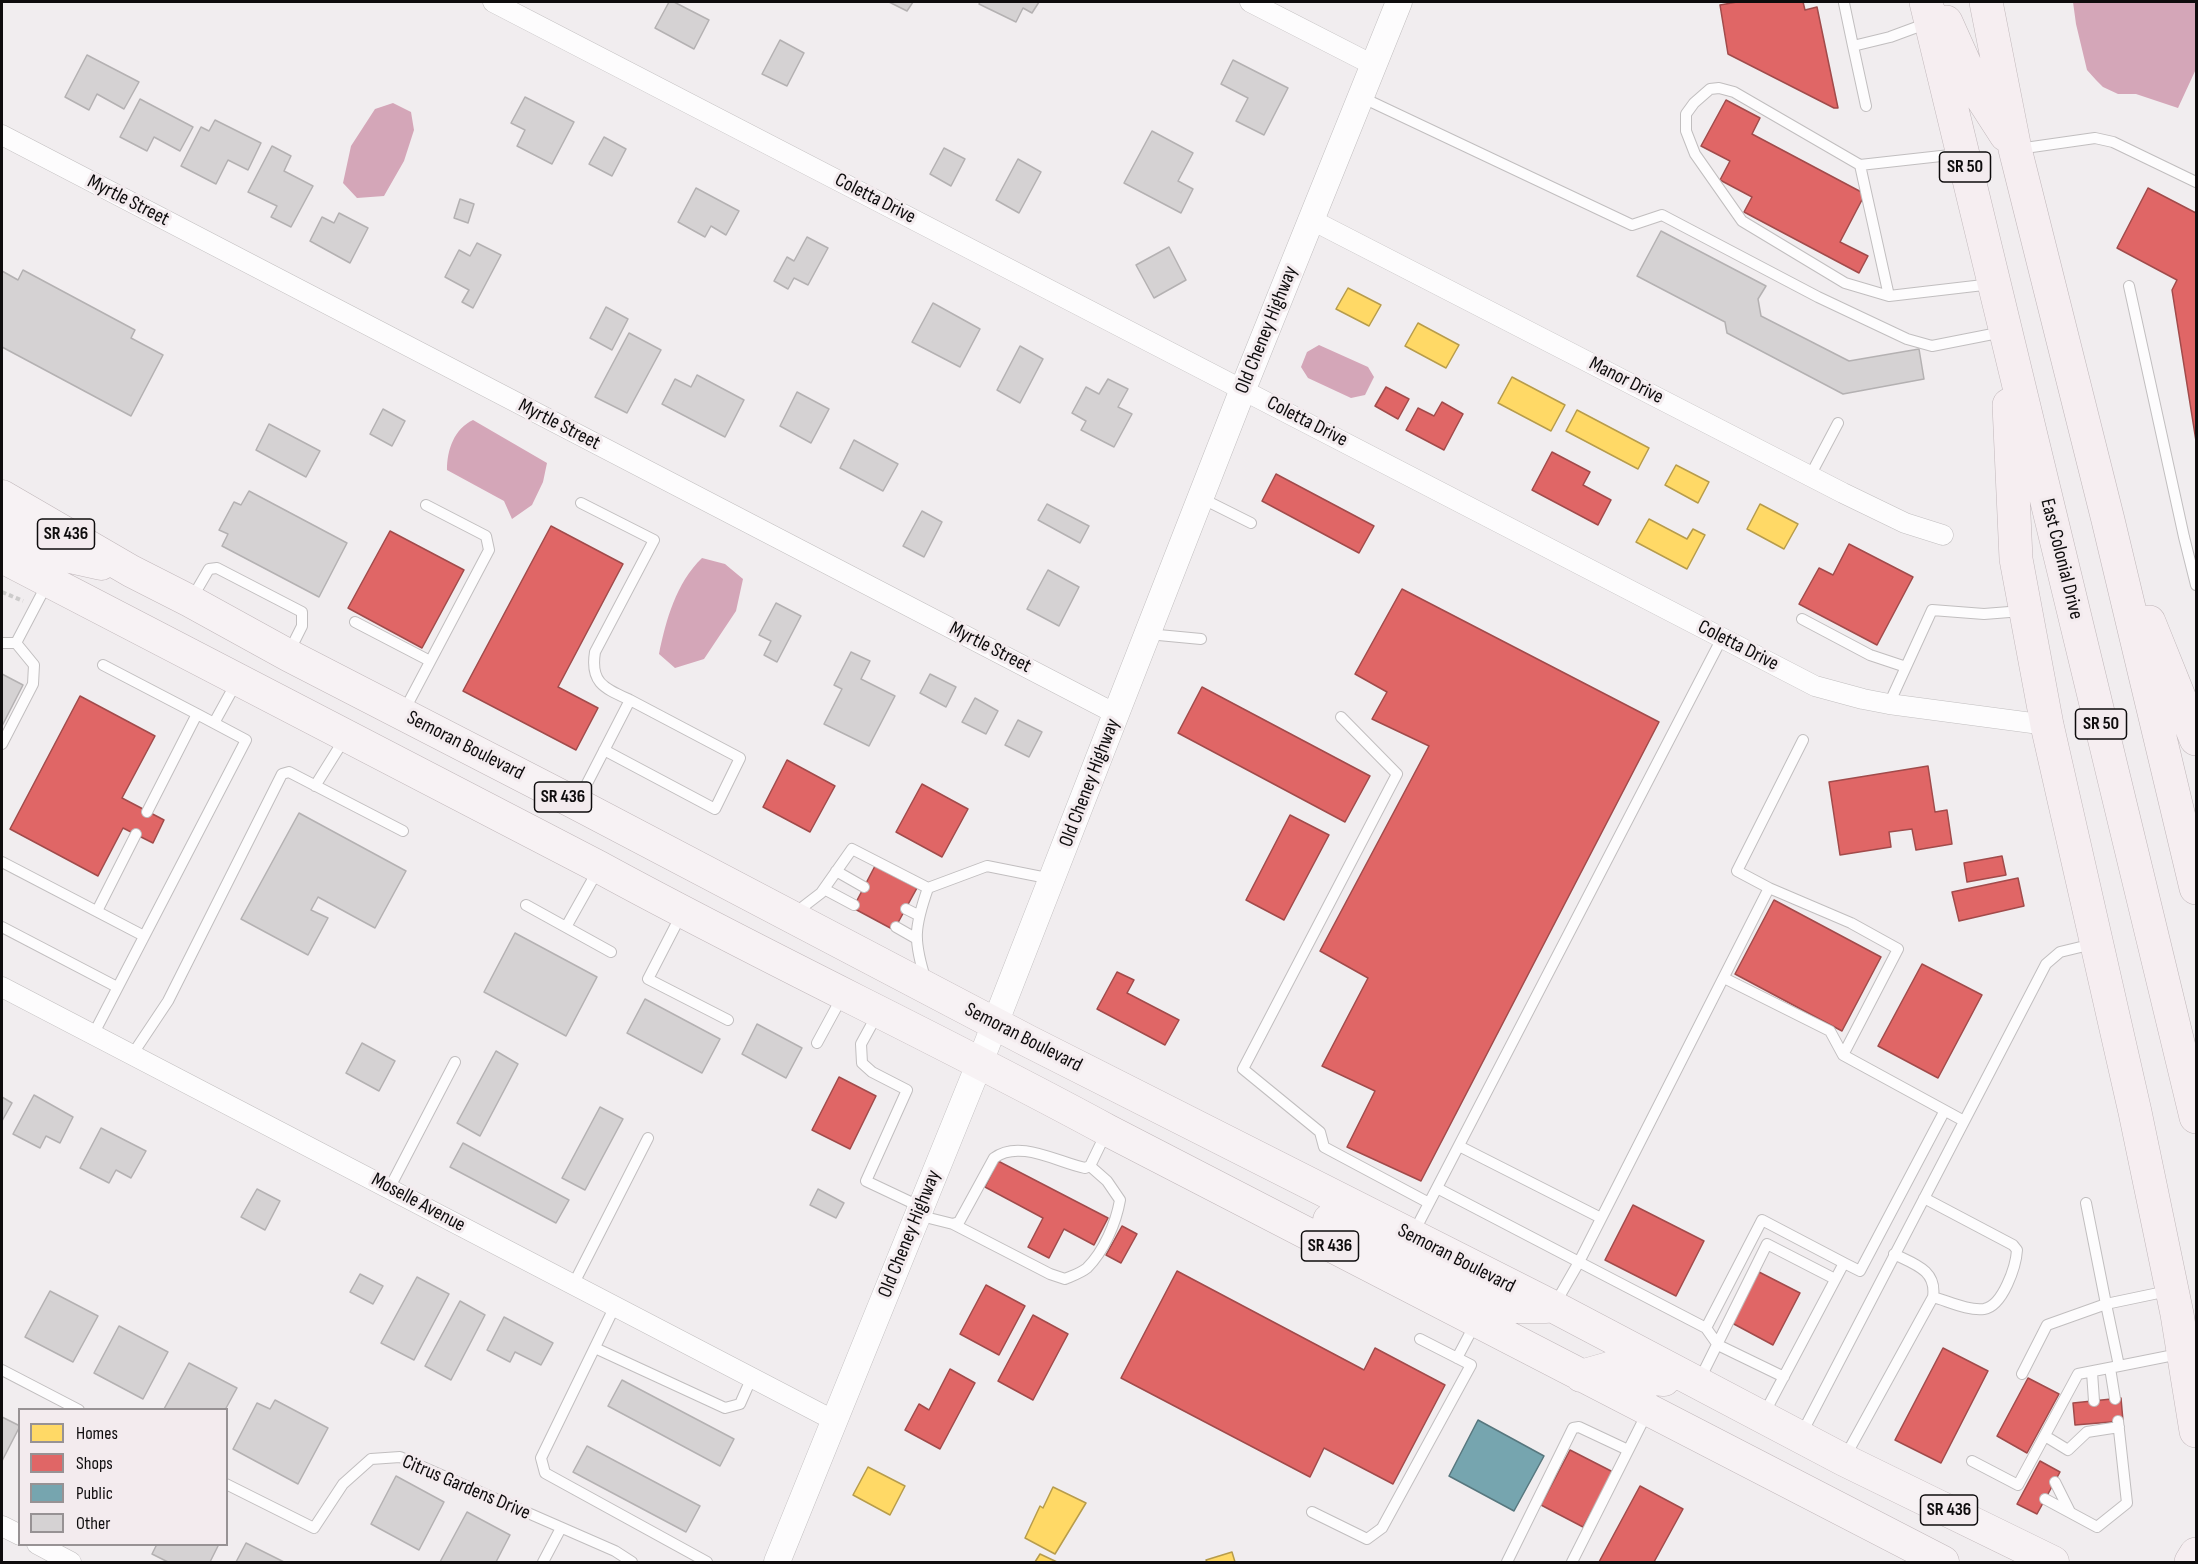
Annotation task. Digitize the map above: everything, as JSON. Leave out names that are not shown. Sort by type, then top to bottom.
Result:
[{"type":"highway","name":"SR 50","points":[[1986,2],[2015,150],[2108,520],[2196,888]]},
{"type":"highway","points":[[1931,8],[1975,87],[2015,150]]},
{"type":"highway","name":"East Colonial Drive","points":[[1931,8],[1962,154],[2196,1117]]},
{"type":"highway","points":[[2006,332],[2016,559],[2047,725],[2135,1112],[2172,1291],[2196,1431]]},
{"type":"highway","points":[[2108,520],[2196,739]]},
{"type":"highway","points":[[2191,1563],[2196,1554]]},
{"type":"main road","name":"Semoran Boulevard","points":[[2,496],[131,571],[288,655],[995,1024],[1554,1307],[1844,1460],[2053,1563]]},
{"type":"main road","points":[[2,528],[47,552],[131,571]]},
{"type":"main road","name":"Semoran Boulevard","points":[[2,557],[599,867],[682,913],[980,1062],[1943,1563]]},
{"type":"main road","points":[[346,736],[392,739],[527,809],[576,804]]},
{"type":"main road","points":[[1270,1214],[1313,1212],[1497,1307],[1554,1307]]},
{"type":"main road","points":[[1581,1376],[1616,1366],[1642,1378],[1698,1383]]},
{"type":"street","name":"Coletta Drive","points":[[493,2],[1815,686],[1889,704],[2047,725]]},
{"type":"street","points":[[1250,2],[1373,65]]},
{"type":"street","name":"Old Cheney Highway","points":[[777,1563],[980,1062],[1243,389],[1399,2]]},
{"type":"street","name":"Myrtle Street","points":[[2,135],[1116,714]]},
{"type":"street","name":"Manor Drive","points":[[1312,220],[1905,524],[1943,535]]},
{"type":"street","name":"Moselle Avenue","points":[[2,987],[834,1420]]},
{"type":"street","points":[[2,1526],[18,1534]]},
{"type":"street","points":[[39,1546],[71,1563]]},
{"type":"lane","points":[[1844,3],[1866,106]]},
{"type":"lane","points":[[1853,46],[1890,37],[1931,8]]},
{"type":"lane","points":[[1962,154],[1860,165],[1734,92],[1719,88],[1710,89],[1694,103],[1686,114],[1686,131],[1695,154],[1743,221],[1845,283],[1889,296],[1994,284]]},
{"type":"lane","points":[[1361,96],[1632,225],[1662,215],[1818,297],[1907,339],[1932,346],[2006,332]]},
{"type":"lane","points":[[2015,150],[2095,138],[2113,142],[2196,182]]},
{"type":"lane","points":[[1860,165],[1889,296]]},
{"type":"lane","points":[[2129,286],[2192,546],[2196,585]]},
{"type":"lane","points":[[1810,476],[1838,423]]},
{"type":"lane","points":[[1201,498],[1251,523]]},
{"type":"lane","points":[[581,503],[654,540],[595,652],[592,666],[595,678],[607,690],[740,758],[715,809],[604,750]]},
{"type":"lane","points":[[403,714],[489,550],[486,536],[426,505]]},
{"type":"lane","points":[[190,601],[210,569],[217,568],[302,612],[302,626],[288,655]]},
{"type":"lane","points":[[16,643],[48,582]]},
{"type":"lane","points":[[1889,704],[1932,610],[2006,614],[2025,610]]},
{"type":"lane","points":[[1802,619],[1870,655],[1905,667]]},
{"type":"lane","points":[[355,622],[430,661]]},
{"type":"lane","points":[[1147,634],[1201,639]]},
{"type":"lane","points":[[1412,1237],[1722,638]]},
{"type":"lane","points":[[2,643],[16,643]]},
{"type":"lane","points":[[2,744],[33,684],[34,665],[16,643]]},
{"type":"lane","points":[[93,1035],[246,740],[103,665]]},
{"type":"lane","points":[[214,723],[230,694],[241,682]]},
{"type":"lane","points":[[576,804],[630,700]]},
{"type":"lane","points":[[147,812],[196,714]]},
{"type":"lane","points":[[1341,717],[1397,774],[1244,1069],[1320,1132],[1324,1148],[1429,1203]]},
{"type":"lane","points":[[315,786],[346,736]]},
{"type":"lane","points":[[1803,740],[1737,871],[1769,888],[1851,923],[1898,949],[1843,1055]]},
{"type":"lane","points":[[132,1055],[168,1001],[282,774],[289,772],[403,831]]},
{"type":"lane","points":[[97,911],[136,834]]},
{"type":"lane","points":[[790,916],[824,889],[852,849],[928,888],[987,866],[1052,879]]},
{"type":"lane","points":[[2,862],[144,936]]},
{"type":"lane","points":[[566,927],[599,867]]},
{"type":"lane","points":[[836,871],[864,886]]},
{"type":"lane","points":[[928,888],[918,915],[916,951],[929,989]]},
{"type":"lane","points":[[1554,1307],[1769,888]]},
{"type":"lane","points":[[824,889],[854,905]]},
{"type":"lane","points":[[526,905],[611,952]]},
{"type":"lane","points":[[906,909],[918,915]]},
{"type":"lane","points":[[682,913],[648,979],[728,1020]]},
{"type":"lane","points":[[2,927],[117,987]]},
{"type":"lane","points":[[896,927],[917,939]]},
{"type":"lane","points":[[1800,1437],[2046,964],[2060,952],[2097,943]]},
{"type":"lane","points":[[1724,978],[1830,1031],[1843,1055],[1964,1121]]},
{"type":"lane","points":[[817,1043],[844,994]]},
{"type":"lane","points":[[878,1012],[861,1044],[862,1063],[872,1072],[907,1090],[866,1181],[919,1211],[953,1224],[1050,1274],[1065,1279],[1085,1270],[1098,1255],[1117,1216],[1120,1200],[1107,1181],[1090,1166],[1078,1166],[1026,1151],[1011,1150],[1002,1152],[994,1158],[959,1222],[953,1224]]},
{"type":"lane","points":[[389,1189],[455,1062]]},
{"type":"lane","points":[[1706,1328],[1762,1220],[1860,1271],[1944,1112]]},
{"type":"lane","points":[[1090,1166],[1107,1130]]},
{"type":"lane","points":[[573,1285],[648,1138]]},
{"type":"lane","points":[[1459,1146],[1601,1218]]},
{"type":"lane","points":[[1437,1188],[1706,1328],[1718,1345],[1784,1377]]},
{"type":"lane","points":[[1924,1198],[2013,1245],[2017,1250],[2016,1262],[2009,1282],[1995,1302],[1985,1309],[1933,1297]]},
{"type":"lane","points":[[2086,1203],[2106,1304],[2114,1367],[2115,1399]]},
{"type":"lane","points":[[1698,1383],[1767,1244],[1835,1279]]},
{"type":"lane","points":[[1844,1460],[1933,1297],[1932,1279],[1925,1269],[1894,1254]]},
{"type":"lane","points":[[1762,1417],[1844,1263]]},
{"type":"lane","points":[[2022,1374],[2047,1325],[2106,1304],[2172,1291]]},
{"type":"lane","points":[[615,1306],[541,1458],[545,1473],[707,1563]]},
{"type":"lane","points":[[1457,1358],[1476,1321]]},
{"type":"lane","points":[[1312,1512],[1367,1539],[1383,1528],[1471,1365],[1420,1339]]},
{"type":"lane","points":[[595,1348],[725,1408],[740,1404],[752,1377]]},
{"type":"lane","points":[[1972,1461],[2022,1487],[2045,1436],[2078,1374],[2183,1353]]},
{"type":"lane","points":[[2,1370],[76,1408]]},
{"type":"lane","points":[[2092,1372],[2094,1401]]},
{"type":"lane","points":[[1572,1563],[1648,1410]]},
{"type":"lane","points":[[2045,1436],[2068,1450],[2097,1427],[2118,1424],[2127,1503],[2097,1527],[2046,1499]]},
{"type":"lane","points":[[1507,1563],[1574,1428],[1579,1426],[1628,1450]]},
{"type":"lane","name":"Citrus Gardens Drive","points":[[228,1485],[314,1528],[343,1484],[371,1459],[400,1457],[615,1551],[632,1563]]},
{"type":"lane","points":[[2055,1482],[2070,1512]]},
{"type":"lane","points":[[543,1563],[561,1527]]},
{"type":"shaded area","points":[[2073,2],[2196,2],[2196,69],[2178,108],[2136,94],[2118,94],[2103,87],[2096,80],[2087,70]]},
{"type":"shaded area","points":[[393,103],[411,112],[414,130],[404,161],[384,196],[357,198],[343,183],[351,146],[375,109]]},
{"type":"shaded area","points":[[1319,345],[1368,367],[1374,377],[1365,395],[1351,398],[1308,378],[1301,367],[1307,352]]},
{"type":"shaded area","points":[[473,420],[547,463],[543,482],[532,505],[512,519],[504,501],[447,470],[448,455],[456,435]]},
{"type":"shaded area","points":[[702,558],[725,564],[743,579],[736,611],[704,659],[675,668],[659,654],[662,641],[679,590]]},
{"type":"building: Homes","points":[[1348,288],[1381,305],[1369,326],[1336,309]]},
{"type":"building: Homes","points":[[1418,323],[1459,345],[1446,368],[1405,346]]},
{"type":"building: Homes","points":[[1512,377],[1565,405],[1551,431],[1498,403]]},
{"type":"building: Homes","points":[[1577,410],[1649,448],[1638,469],[1566,431]]},
{"type":"building: Homes","points":[[1676,465],[1709,482],[1698,503],[1665,485]]},
{"type":"building: Homes","points":[[1760,504],[1798,524],[1784,549],[1747,529]]},
{"type":"building: Homes","points":[[1649,519],[1687,539],[1693,529],[1705,535],[1687,569],[1636,542]]},
{"type":"building: Homes","points":[[868,1467],[905,1486],[890,1515],[853,1495]]},
{"type":"building: Homes","points":[[1053,1487],[1086,1503],[1055,1554],[1025,1538],[1040,1506],[1043,1508]]},
{"type":"building: Homes","points":[[1232,1552],[1235,1562],[1207,1562],[1206,1560]]},
{"type":"building: Homes","points":[[1040,1554],[1057,1562],[1035,1562]]},
{"type":"building: Shops","points":[[1737,2],[1803,2],[1805,10],[1817,7],[1838,108],[1728,54],[1720,5]]},
{"type":"building: Shops","points":[[1726,100],[1760,118],[1752,134],[1865,194],[1840,242],[1868,256],[1859,273],[1744,212],[1752,197],[1720,180],[1730,161],[1701,146]]},
{"type":"building: Shops","points":[[2148,188],[2196,213],[2196,441],[2172,290],[2177,280],[2117,248]]},
{"type":"building: Shops","points":[[1386,387],[1409,399],[1398,419],[1375,406]]},
{"type":"building: Shops","points":[[1442,402],[1463,414],[1444,450],[1406,430],[1418,408],[1434,416]]},
{"type":"building: Shops","points":[[1552,452],[1590,472],[1583,485],[1611,500],[1598,525],[1532,490]]},
{"type":"building: Shops","points":[[1276,474],[1374,526],[1359,553],[1262,501]]},
{"type":"building: Shops","points":[[551,526],[623,564],[558,687],[598,708],[576,750],[463,691]]},
{"type":"building: Shops","points":[[390,531],[464,570],[422,648],[348,608]]},
{"type":"building: Shops","points":[[1849,544],[1913,577],[1877,645],[1799,604],[1819,568],[1833,575]]},
{"type":"building: Shops","points":[[1402,589],[1659,722],[1421,1181],[1347,1147],[1375,1091],[1322,1066],[1368,978],[1320,951],[1429,746],[1372,719],[1387,692],[1355,674]]},
{"type":"building: Shops","points":[[1202,687],[1370,776],[1345,822],[1178,733]]},
{"type":"building: Shops","points":[[80,696],[155,736],[122,798],[164,820],[153,843],[123,828],[98,876],[10,829]]},
{"type":"building: Shops","points":[[787,760],[835,786],[810,832],[763,807]]},
{"type":"building: Shops","points":[[1928,766],[1935,812],[1947,810],[1952,844],[1916,850],[1912,829],[1889,832],[1891,847],[1840,855],[1829,782]]},
{"type":"building: Shops","points":[[922,784],[968,809],[942,857],[896,832]]},
{"type":"building: Shops","points":[[1290,815],[1329,835],[1284,920],[1246,900]]},
{"type":"building: Shops","points":[[2002,856],[2006,875],[1967,882],[1964,863]]},
{"type":"building: Shops","points":[[875,866],[917,888],[894,930],[853,908]]},
{"type":"building: Shops","points":[[2018,878],[2024,906],[1959,921],[1952,892]]},
{"type":"building: Shops","points":[[1774,900],[1881,957],[1842,1031],[1735,974]]},
{"type":"building: Shops","points":[[1922,964],[1982,995],[1938,1078],[1878,1046]]},
{"type":"building: Shops","points":[[1117,972],[1134,980],[1127,993],[1179,1020],[1165,1045],[1097,1009]]},
{"type":"building: Shops","points":[[839,1077],[876,1096],[850,1149],[812,1130]]},
{"type":"building: Shops","points":[[998,1161],[1108,1218],[1094,1245],[1064,1229],[1049,1258],[1028,1247],[1043,1218],[985,1187]]},
{"type":"building: Shops","points":[[1633,1205],[1704,1241],[1676,1296],[1605,1260]]},
{"type":"building: Shops","points":[[1122,1226],[1137,1234],[1121,1263],[1106,1255]]},
{"type":"building: Shops","points":[[1177,1271],[1364,1370],[1375,1348],[1445,1385],[1393,1484],[1324,1448],[1310,1477],[1121,1378]]},
{"type":"building: Shops","points":[[1759,1272],[1800,1293],[1773,1345],[1732,1323]]},
{"type":"building: Shops","points":[[986,1285],[1025,1306],[999,1355],[960,1334]]},
{"type":"building: Shops","points":[[1033,1315],[1068,1334],[1033,1400],[998,1381]]},
{"type":"building: Shops","points":[[1943,1348],[1988,1371],[1941,1463],[1895,1440]]},
{"type":"building: Shops","points":[[950,1369],[975,1383],[940,1449],[905,1430],[919,1404],[929,1410]]},
{"type":"building: Shops","points":[[2028,1378],[2059,1394],[2027,1453],[1997,1436]]},
{"type":"building: Shops","points":[[2121,1398],[2123,1421],[2075,1425],[2073,1403]]},
{"type":"building: Shops","points":[[1570,1450],[1613,1472],[1583,1527],[1541,1505]]},
{"type":"building: Shops","points":[[2040,1461],[2060,1472],[2037,1514],[2017,1504]]},
{"type":"building: Shops","points":[[1640,1486],[1683,1509],[1654,1562],[1599,1562]]},
{"type":"building: Public","points":[[1478,1420],[1544,1456],[1514,1511],[1449,1476]]},
{"type":"building: Other","points":[[669,2],[674,2],[709,20],[694,49],[655,28]]},
{"type":"building: Other","points":[[889,2],[913,2],[907,11]]},
{"type":"building: Other","points":[[980,2],[1039,2],[1032,13],[1023,8],[1016,22],[979,4]]},
{"type":"building: Other","points":[[780,40],[804,53],[787,86],[762,74]]},
{"type":"building: Other","points":[[87,55],[139,82],[124,109],[97,94],[89,110],[65,97]]},
{"type":"building: Other","points":[[1233,60],[1288,88],[1264,135],[1236,121],[1248,98],[1221,84]]},
{"type":"building: Other","points":[[525,97],[574,122],[552,164],[517,146],[525,130],[511,123]]},
{"type":"building: Other","points":[[140,99],[193,127],[180,151],[154,137],[147,151],[120,137]]},
{"type":"building: Other","points":[[215,120],[261,143],[248,170],[228,160],[216,184],[181,166],[201,127],[209,131]]},
{"type":"building: Other","points":[[1152,131],[1193,153],[1178,181],[1193,189],[1181,213],[1124,183]]},
{"type":"building: Other","points":[[604,137],[626,149],[612,176],[589,164]]},
{"type":"building: Other","points":[[272,146],[291,156],[284,171],[313,186],[291,227],[271,217],[277,206],[248,192]]},
{"type":"building: Other","points":[[944,148],[965,159],[951,186],[930,174]]},
{"type":"building: Other","points":[[1018,159],[1041,172],[1019,213],[996,200]]},
{"type":"building: Other","points":[[696,188],[739,211],[726,235],[711,226],[705,237],[678,222]]},
{"type":"building: Other","points":[[460,199],[474,204],[468,223],[454,218]]},
{"type":"building: Other","points":[[339,213],[368,228],[350,263],[310,241],[322,217],[334,223]]},
{"type":"building: Other","points":[[1661,231],[1766,286],[1758,299],[1761,316],[1849,361],[1919,349],[1924,379],[1843,394],[1727,333],[1725,322],[1637,276]]},
{"type":"building: Other","points":[[807,237],[828,248],[808,285],[794,278],[788,289],[774,281],[787,257],[794,261]]},
{"type":"building: Other","points":[[477,243],[501,255],[473,308],[462,302],[469,290],[445,277],[459,250],[470,256]]},
{"type":"building: Other","points":[[1169,247],[1186,280],[1154,298],[1136,265]]},
{"type":"building: Other","points":[[23,270],[135,330],[131,338],[163,355],[131,416],[2,347],[2,271],[18,280]]},
{"type":"building: Other","points":[[933,303],[980,329],[960,367],[912,342]]},
{"type":"building: Other","points":[[606,307],[628,319],[612,350],[590,338]]},
{"type":"building: Other","points":[[629,333],[661,350],[627,413],[595,397]]},
{"type":"building: Other","points":[[1020,346],[1043,359],[1020,403],[997,390]]},
{"type":"building: Other","points":[[697,375],[744,400],[725,437],[662,404],[675,379],[691,387]]},
{"type":"building: Other","points":[[1108,379],[1128,389],[1118,407],[1132,414],[1114,447],[1081,430],[1086,421],[1072,413],[1086,387],[1099,394]]},
{"type":"building: Other","points":[[797,392],[829,409],[811,443],[780,426]]},
{"type":"building: Other","points":[[383,409],[405,421],[392,446],[370,434]]},
{"type":"building: Other","points":[[269,424],[320,451],[306,477],[256,450]]},
{"type":"building: Other","points":[[854,440],[898,464],[883,491],[840,468]]},
{"type":"building: Other","points":[[249,491],[347,543],[319,597],[222,546],[228,534],[219,530],[234,502],[241,505]]},
{"type":"building: Other","points":[[1047,504],[1089,526],[1080,543],[1038,520]]},
{"type":"building: Other","points":[[922,511],[942,522],[924,557],[903,546]]},
{"type":"building: Other","points":[[1048,570],[1079,587],[1059,626],[1027,609]]},
{"type":"building: Other","points":[[776,603],[801,616],[777,662],[764,655],[771,641],[759,635]]},
{"type":"building: Other","points":[[851,652],[870,661],[861,679],[895,696],[869,746],[824,724],[842,689],[834,685]]},
{"type":"building: Other","points":[[2,674],[23,685],[2,726]]},
{"type":"building: Other","points":[[930,674],[956,687],[946,707],[920,693]]},
{"type":"building: Other","points":[[975,698],[998,711],[986,734],[962,722]]},
{"type":"building: Other","points":[[1018,720],[1042,732],[1029,757],[1005,745]]},
{"type":"building: Other","points":[[299,813],[406,871],[375,928],[318,897],[311,910],[328,918],[308,955],[241,919]]},
{"type":"building: Other","points":[[515,933],[597,977],[566,1036],[484,992]]},
{"type":"building: Other","points":[[645,999],[720,1039],[702,1073],[627,1033]]},
{"type":"building: Other","points":[[757,1024],[802,1048],[786,1078],[742,1054]]},
{"type":"building: Other","points":[[362,1043],[395,1061],[379,1091],[346,1073]]},
{"type":"building: Other","points":[[496,1051],[518,1064],[480,1136],[457,1123]]},
{"type":"building: Other","points":[[34,1095],[73,1117],[60,1143],[46,1136],[40,1148],[13,1134]]},
{"type":"building: Other","points":[[2,1097],[12,1103],[2,1121]]},
{"type":"building: Other","points":[[600,1107],[623,1119],[585,1190],[562,1178]]},
{"type":"building: Other","points":[[101,1128],[146,1151],[131,1178],[116,1170],[109,1183],[80,1168]]},
{"type":"building: Other","points":[[463,1143],[569,1200],[556,1223],[450,1167]]},
{"type":"building: Other","points":[[257,1189],[280,1201],[265,1230],[241,1217]]},
{"type":"building: Other","points":[[818,1189],[844,1203],[836,1218],[810,1205]]},
{"type":"building: Other","points":[[360,1274],[383,1286],[373,1304],[350,1292]]},
{"type":"building: Other","points":[[417,1277],[449,1294],[414,1360],[381,1343]]},
{"type":"building: Other","points":[[50,1291],[98,1316],[73,1362],[25,1337]]},
{"type":"building: Other","points":[[460,1301],[485,1315],[451,1380],[425,1366]]},
{"type":"building: Other","points":[[504,1317],[553,1343],[541,1365],[515,1352],[510,1362],[487,1350]]},
{"type":"building: Other","points":[[119,1326],[168,1352],[143,1399],[94,1373]]},
{"type":"building: Other","points":[[189,1363],[237,1388],[226,1408],[165,1408]]},
{"type":"building: Other","points":[[622,1380],[734,1439],[720,1466],[608,1406]]},
{"type":"building: Other","points":[[275,1400],[328,1428],[298,1484],[233,1449],[257,1403],[270,1409]]},
{"type":"building: Other","points":[[2,1417],[18,1425],[18,1430],[2,1461]]},
{"type":"building: Other","points":[[587,1446],[700,1506],[686,1532],[573,1472]]},
{"type":"building: Other","points":[[396,1476],[444,1502],[419,1550],[371,1524]]},
{"type":"building: Other","points":[[467,1512],[510,1535],[496,1562],[440,1562]]},
{"type":"building: Other","points":[[246,1543],[284,1562],[236,1562]]},
{"type":"building: Other","points":[[156,1546],[218,1546],[210,1562],[168,1562],[152,1554]]}]
